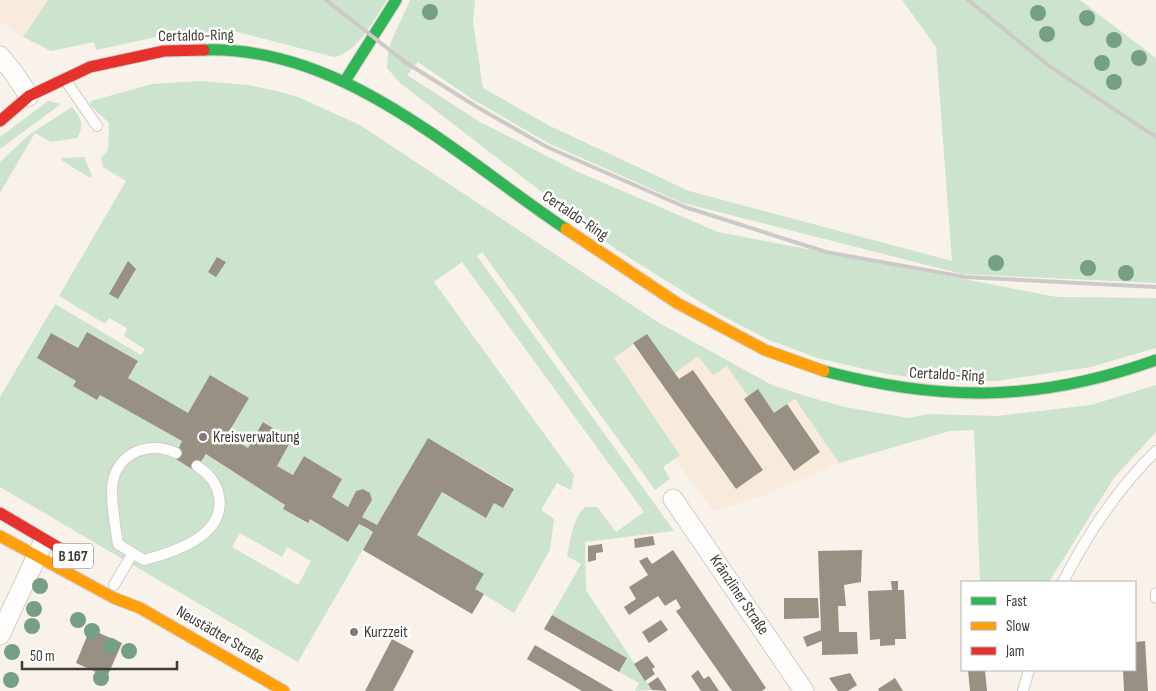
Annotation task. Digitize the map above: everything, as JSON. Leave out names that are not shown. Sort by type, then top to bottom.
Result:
[{"type":"main road","points":[[346,81],[396,0]]},
{"type":"main road","name":"Certaldo-Ring","points":[[0,121],[29,96],[90,67],[164,51],[220,49],[270,55],[346,81],[421,126],[534,208],[677,303],[765,350],[811,368],[874,384],[966,394],[1017,392],[1077,384],[1117,374],[1156,360]]},
{"type":"main road","name":"B 167","points":[[0,514],[89,566]]},
{"type":"main road","name":"Neustädter Straße","points":[[0,536],[114,598],[140,608],[284,691]]},
{"type":"main road","name":"Neustädter Straße","points":[[103,575],[140,608]]},
{"type":"street","points":[[0,56],[29,96]]},
{"type":"street","name":"Kränzliner Straße","points":[[673,499],[804,691]]},
{"type":"street","points":[[0,635],[44,539]]},
{"type":"lane","points":[[65,80],[97,126]]},
{"type":"lane","points":[[176,453],[157,447],[141,449],[126,459],[117,471],[112,488],[118,544],[144,560],[167,554],[201,536],[213,524],[220,504],[217,487],[209,474],[197,466]]},
{"type":"lane","points":[[1064,581],[1099,519],[1134,472],[1156,450]]},
{"type":"lane","points":[[114,585],[133,553]]},
{"type":"lane","points":[[1156,593],[1156,598]]},
{"type":"lane","points":[[1023,691],[1029,671]]},
{"type":"shaded area","points":[[0,0],[48,0],[23,37],[0,21]]},
{"type":"shaded area","points":[[647,334],[727,366],[748,396],[758,389],[774,412],[795,399],[839,463],[763,496],[714,511],[674,459],[680,455],[614,357]]},
{"type":"green space","points":[[48,0],[387,0],[371,26],[358,42],[343,54],[334,57],[234,31],[170,34],[96,50],[94,42],[51,51],[23,37]]},
{"type":"green space","points":[[410,0],[475,0],[473,22],[483,88],[550,126],[689,191],[952,261],[936,47],[902,0],[1080,0],[1156,58],[1156,283],[962,274],[683,203],[548,143],[472,99],[418,62],[407,75],[480,122],[576,171],[718,232],[1057,297],[1156,298],[1156,348],[1091,367],[996,381],[943,381],[886,374],[817,358],[769,340],[721,315],[617,250],[400,83],[387,68],[388,54],[391,42]]},
{"type":"green space","points":[[202,81],[248,85],[298,97],[360,125],[659,323],[772,385],[809,397],[845,407],[908,418],[929,414],[997,416],[1091,405],[1156,385],[1156,432],[1114,478],[1050,581],[980,581],[974,430],[950,431],[839,463],[795,399],[774,413],[758,390],[748,396],[727,366],[713,375],[698,356],[675,373],[647,334],[614,358],[680,455],[663,467],[670,479],[655,490],[482,252],[477,256],[674,531],[585,542],[586,590],[652,690],[635,691],[639,683],[619,672],[627,658],[552,615],[581,564],[567,556],[575,523],[585,507],[597,507],[616,532],[644,512],[462,262],[434,282],[574,475],[571,490],[557,483],[541,510],[554,519],[550,550],[514,613],[475,589],[484,574],[417,535],[442,492],[486,518],[494,503],[503,508],[514,488],[428,438],[377,525],[362,517],[372,500],[370,493],[363,489],[356,491],[348,507],[332,497],[342,479],[304,456],[293,475],[277,466],[292,439],[264,422],[248,448],[227,435],[249,398],[210,375],[188,413],[128,378],[138,361],[87,332],[78,348],[51,333],[37,358],[76,381],[73,385],[97,400],[100,395],[182,441],[174,458],[195,471],[206,454],[285,505],[283,509],[307,523],[310,519],[348,542],[359,524],[373,532],[298,662],[0,487],[0,397],[55,304],[141,355],[145,349],[124,336],[127,328],[109,318],[105,324],[59,296],[126,181],[103,167],[101,158],[108,150],[109,123],[90,105],[91,101],[152,84]],"holes":[[[240,533],[282,557],[287,547],[311,561],[298,585],[232,547]]]},
{"type":"green space","points":[[48,101],[61,104],[0,149],[0,137]]},
{"type":"green space","points":[[72,107],[81,122],[81,129],[77,138],[51,142],[35,133],[0,193],[0,162],[30,134]]},
{"type":"green space","points":[[84,157],[92,175],[90,178],[61,160],[62,158]]},
{"type":"building","points":[[217,257],[226,262],[216,277],[208,272]]},
{"type":"building","points":[[128,261],[136,269],[118,299],[109,294]]},
{"type":"building","points":[[87,332],[138,361],[128,378],[188,413],[210,375],[249,398],[227,435],[248,448],[263,422],[292,439],[277,466],[293,475],[304,456],[342,479],[332,497],[348,507],[356,491],[363,489],[370,493],[372,500],[362,517],[377,525],[428,438],[514,489],[503,508],[494,503],[486,518],[442,492],[417,535],[484,574],[475,589],[484,594],[472,614],[363,550],[373,532],[367,528],[359,524],[348,542],[310,519],[308,523],[283,509],[285,505],[206,454],[195,471],[174,458],[182,441],[100,395],[97,400],[73,386],[76,381],[37,358],[51,333],[78,348]]},
{"type":"building","points":[[647,334],[679,379],[693,370],[763,470],[736,489],[633,343]]},
{"type":"building","points":[[758,389],[774,413],[787,404],[820,452],[794,471],[744,399]]},
{"type":"building","points":[[653,536],[655,545],[635,548],[634,539]]},
{"type":"building","points":[[602,544],[603,552],[596,553],[596,560],[588,562],[588,546]]},
{"type":"building","points":[[673,550],[766,688],[762,691],[732,691],[676,611],[681,608],[676,599],[665,606],[658,596],[629,615],[624,607],[636,599],[629,587],[648,575],[639,561],[647,557],[652,564]]},
{"type":"building","points":[[862,550],[861,582],[844,585],[846,606],[838,606],[839,632],[857,632],[858,654],[822,655],[822,641],[807,647],[803,637],[821,630],[818,551]]},
{"type":"building","points":[[891,581],[898,581],[898,590],[904,590],[906,639],[895,639],[895,645],[880,646],[880,639],[870,640],[868,591],[892,590]]},
{"type":"building","points":[[784,598],[818,598],[819,618],[784,619]]},
{"type":"building","points":[[552,615],[627,658],[619,672],[544,629]]},
{"type":"building","points":[[661,620],[668,630],[649,643],[642,632]]},
{"type":"building","points":[[90,629],[122,643],[107,677],[76,663]]},
{"type":"building","points":[[392,639],[414,651],[400,678],[393,691],[365,691]]},
{"type":"building","points":[[1145,641],[1148,691],[1124,691],[1123,671],[1136,671],[1136,642]]},
{"type":"building","points":[[535,645],[614,691],[582,691],[527,659]]},
{"type":"building","points":[[647,656],[655,667],[652,669],[655,674],[645,681],[634,664]]},
{"type":"building","points":[[698,670],[704,679],[709,676],[719,691],[701,691],[691,676]]},
{"type":"building","points":[[968,671],[985,671],[987,691],[970,691]]},
{"type":"building","points":[[850,673],[857,685],[848,691],[838,691],[829,678]]},
{"type":"building","points":[[658,677],[667,691],[652,690],[648,684]]},
{"type":"building","points":[[895,678],[903,691],[879,691],[878,689]]},
{"type":"railway","points":[[326,0],[405,62],[477,107],[547,147],[685,207],[826,252],[965,277],[1156,287]]},
{"type":"railway","points":[[968,0],[1048,65],[1156,137]]},
{"type":"traffic: fast","points":[[345,81],[396,0]]},
{"type":"traffic: fast","points":[[204,50],[255,53],[304,66],[351,85],[441,139],[566,229]]},
{"type":"traffic: fast","points":[[824,371],[910,388],[950,392],[991,393],[1072,384],[1113,374],[1156,360]]},
{"type":"traffic: slow","points":[[566,229],[677,303],[765,350],[824,371]]},
{"type":"traffic: slow","points":[[0,536],[114,598],[140,608],[284,691]]},
{"type":"traffic: jam","points":[[0,121],[29,96],[90,67],[164,51],[204,50]]},
{"type":"traffic: jam","points":[[0,513],[78,559]]},
{"type":"place","name":"Kreisverwaltung","points":[[203,437]]},
{"type":"place","name":"Kurzzeit","points":[[354,632]]}]
